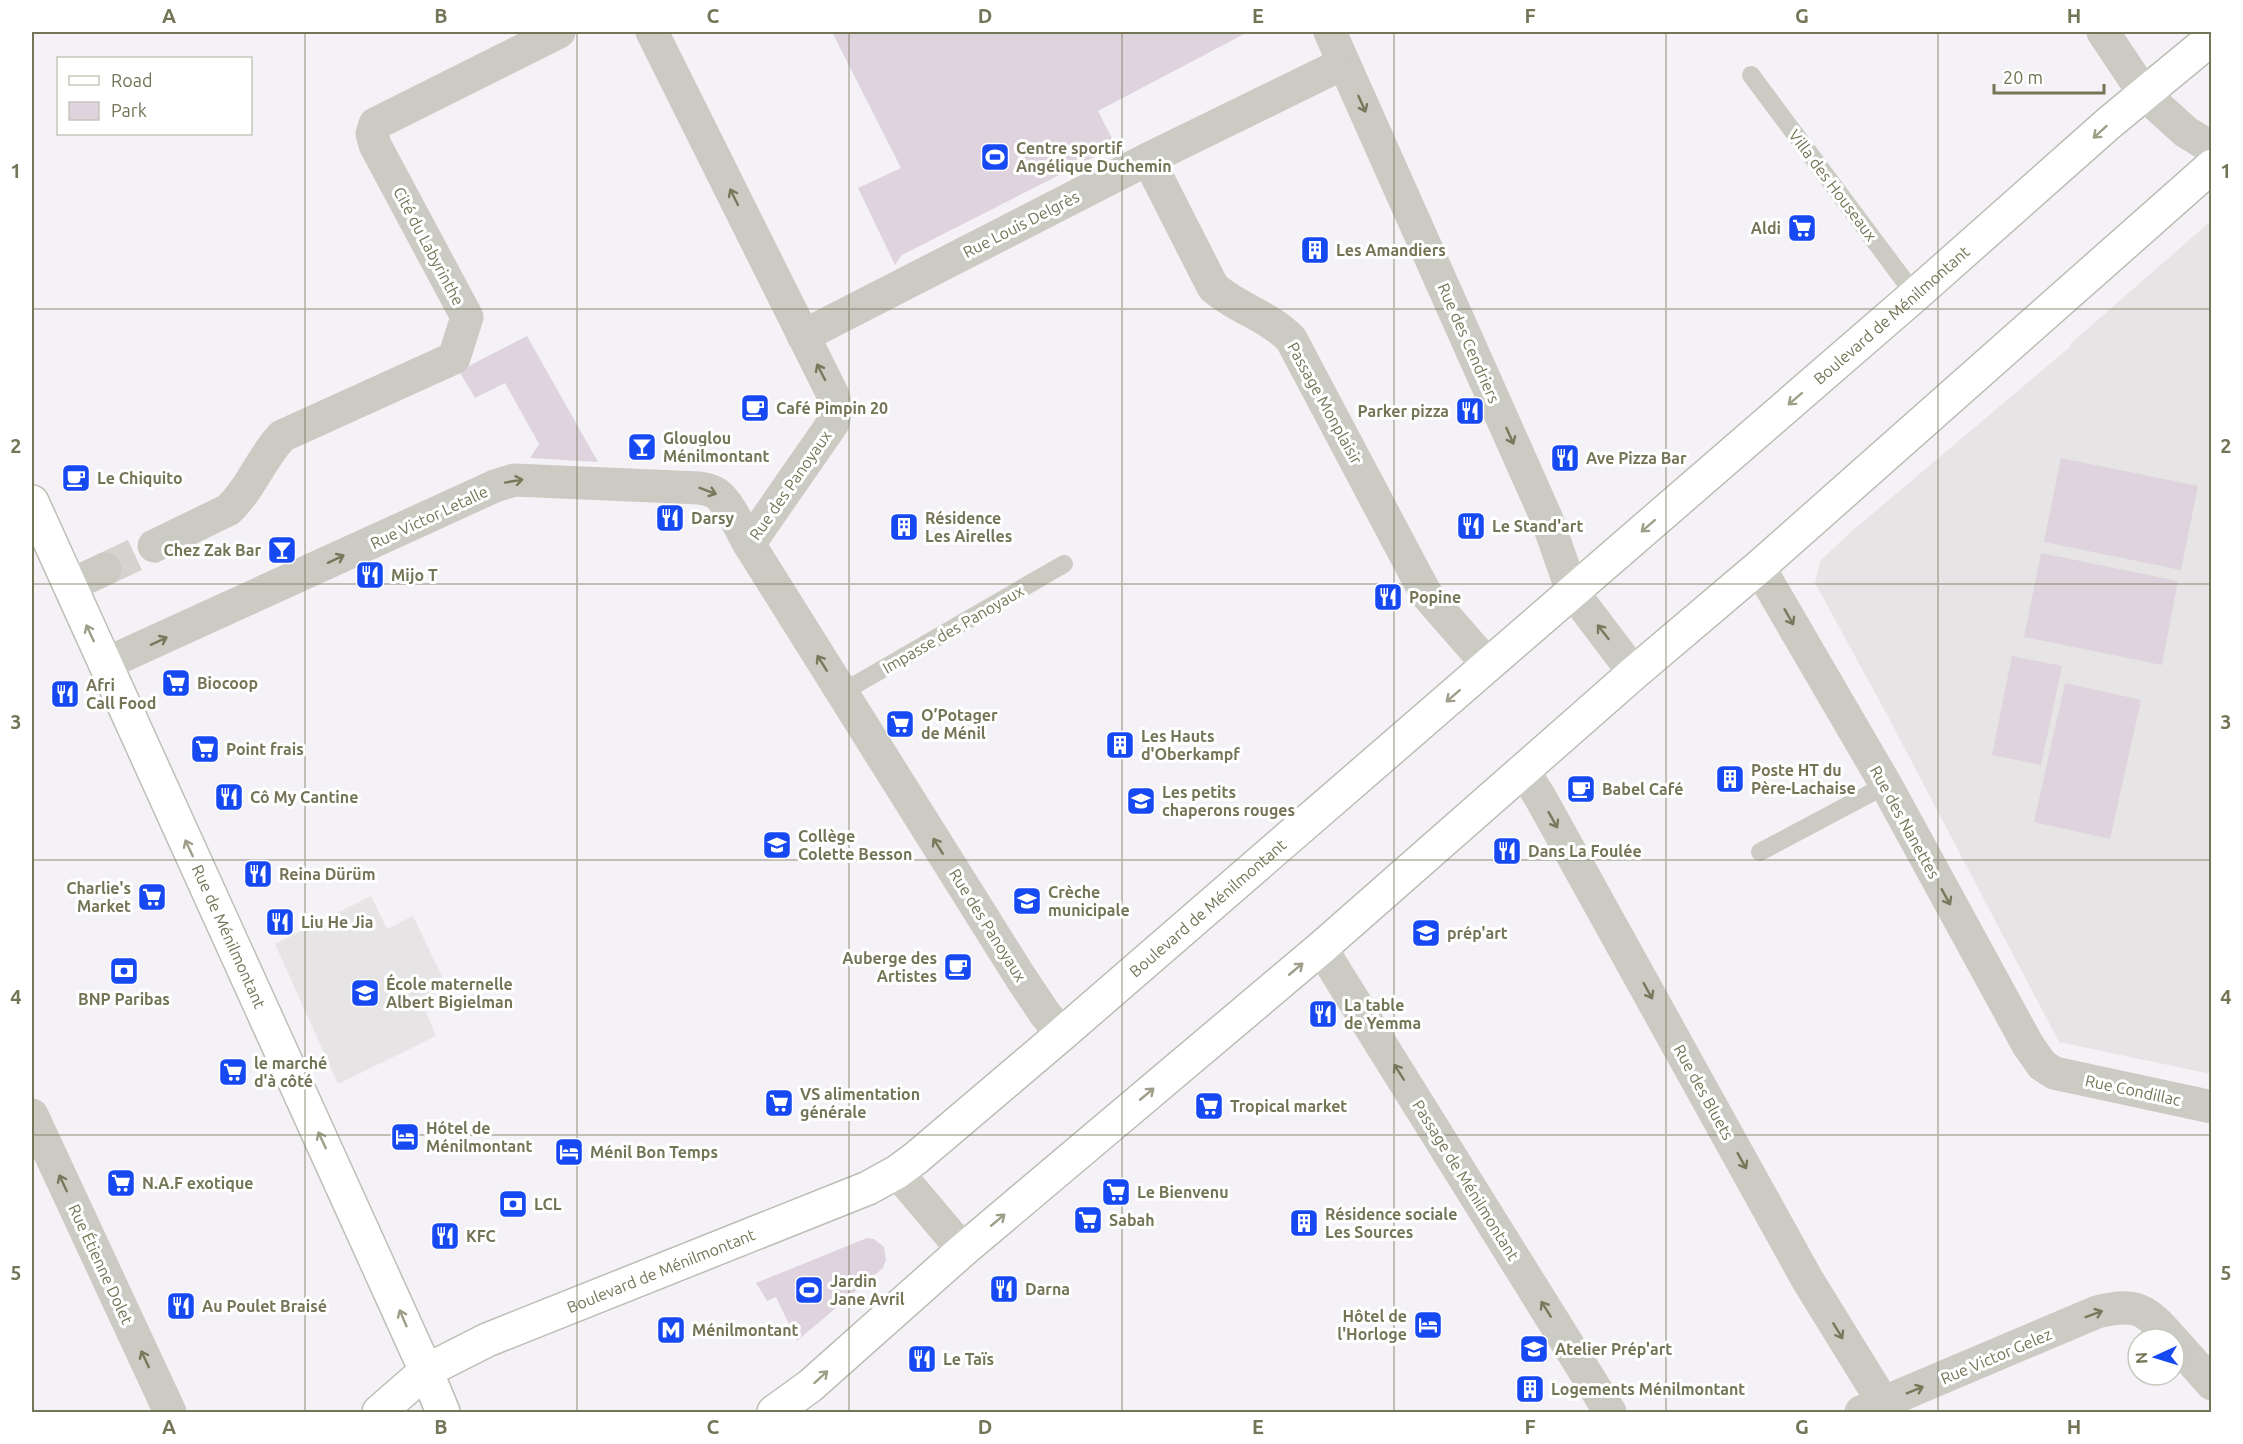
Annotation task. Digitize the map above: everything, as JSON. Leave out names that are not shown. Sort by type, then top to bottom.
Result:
[{"type":"main road","name":"Boulevard de Ménilmontant","points":[[379,1413],[426,1371],[487,1340],[868,1188],[897,1172],[1062,1034],[1915,295],[2109,123],[2211,38]]},
{"type":"main road","points":[[774,1413],[810,1386],[963,1250],[1321,948],[1759,567],[2211,166]]},
{"type":"main road","name":"Rue de Ménilmontant","points":[[32,502],[443,1413]]},
{"type":"street","name":"Cité du Labyrinthe","points":[[153,546],[228,510],[238,502],[272,446],[282,436],[454,358],[467,317],[375,145],[372,134],[375,124],[559,32]]},
{"type":"street","name":"Rue des Panoyaux","points":[[652,32],[833,395],[836,408],[833,423],[748,544],[1045,1014],[1062,1034]]},
{"type":"street","name":"Rue des Cendriers","points":[[1330,32],[1546,517],[1572,591]]},
{"type":"street","points":[[2103,32],[2145,95],[2186,132],[2211,148]]},
{"type":"street","name":"Rue Louis Delgrès","points":[[803,336],[1148,159],[1336,68]]},
{"type":"street","name":"Passage Monplaisir","points":[[1148,159],[1213,287],[1224,297],[1281,328],[1291,339],[1426,594],[1488,665]]},
{"type":"street","name":"Rue Victor Letalle","points":[[105,664],[495,486],[514,480],[687,487],[709,490],[717,494],[725,503],[748,544]]},
{"type":"street","name":"Rue des Nanettes","points":[[1759,567],[1886,786],[2028,1045],[2042,1065],[2054,1073]]},
{"type":"street","points":[[1572,591],[1634,674]]},
{"type":"street","name":"Rue des Bluets","points":[[1523,770],[1877,1409]]},
{"type":"street","name":"Passage de Ménilmontant","points":[[1321,948],[1610,1413]]},
{"type":"street","name":"Rue Condillac","points":[[2054,1073],[2211,1107]]},
{"type":"street","name":"Rue Étienne Dolet","points":[[32,1115],[170,1413]]},
{"type":"street","points":[[897,1172],[963,1250]]},
{"type":"street","name":"Rue Victor Gelez","points":[[1877,1409],[2097,1312],[2118,1306],[2133,1308],[2147,1313],[2160,1327]]},
{"type":"street","points":[[2186,1355],[2211,1384]]},
{"type":"lane","name":"Villa des Houseaux","points":[[1751,75],[1915,295]]},
{"type":"lane","name":"Impasse des Panoyaux","points":[[841,693],[1064,564]]},
{"type":"lane","points":[[1760,852],[1886,786]]},
{"type":"shaded area","points":[[2211,221],[2211,1074],[2059,1042],[1815,583],[1820,561],[1852,531],[2071,346],[2070,344]]},
{"type":"shaded area","name":"École maternelle Albert Bigielman","points":[[371,896],[387,929],[413,916],[447,987],[421,1000],[436,1036],[338,1084],[275,944]]},
{"type":"green space","name":"Centre sportif Angélique Duchemin","points":[[832,32],[1248,32],[1098,111],[1116,146],[902,255],[895,265],[858,188],[901,168]]},
{"type":"green space","points":[[527,336],[598,462],[530,458],[539,444],[505,383],[475,398],[459,371]]},
{"type":"green space","points":[[2061,458],[2198,486],[2181,570],[2044,542]]},
{"type":"green space","points":[[2041,553],[2178,581],[2162,665],[2024,637]]},
{"type":"green space","points":[[2012,656],[2062,666],[2041,765],[1992,755]]},
{"type":"green space","points":[[2065,683],[2141,700],[2110,839],[2034,822]]},
{"type":"green space","name":"Jardin Jane Avril","points":[[867,1238],[874,1239],[884,1247],[886,1260],[883,1268],[797,1341],[776,1297],[767,1301],[756,1283]]},
{"type":"tunnel","points":[[105,569],[154,546]]},
{"type":"place","name":"Centre sportif Angélique Duchemin","points":[[995,157]]},
{"type":"place","name":"Aldi","points":[[1802,228]]},
{"type":"place","name":"Les Amandiers","points":[[1315,250]]},
{"type":"place","name":"Café Pimpin 20","points":[[755,408]]},
{"type":"place","name":"Parker pizza","points":[[1470,411]]},
{"type":"place","name":"Glouglou Ménilmontant","points":[[642,447]]},
{"type":"place","name":"Ave Pizza Bar","points":[[1565,458]]},
{"type":"place","name":"Le Chiquito","points":[[76,478]]},
{"type":"place","name":"Darsy","points":[[670,518]]},
{"type":"place","name":"Le Stand'art","points":[[1471,526]]},
{"type":"place","name":"Résidence Les Airelles","points":[[904,527]]},
{"type":"place","name":"Chez Zak Bar","points":[[282,550]]},
{"type":"place","name":"Mijo T","points":[[370,575]]},
{"type":"place","name":"Popine","points":[[1388,597]]},
{"type":"place","name":"Biocoop","points":[[176,683]]},
{"type":"place","name":"Afri Call Food","points":[[65,694]]},
{"type":"place","name":"O’Potager de Ménil","points":[[900,724]]},
{"type":"place","name":"Les Hauts d'Oberkampf","points":[[1120,745]]},
{"type":"place","name":"Point frais","points":[[205,749]]},
{"type":"place","name":"Poste HT du Père-Lachaise","points":[[1730,779]]},
{"type":"place","name":"Babel Café","points":[[1581,789]]},
{"type":"place","name":"Cô My Cantine","points":[[229,797]]},
{"type":"place","name":"Les petits chaperons rouges","points":[[1141,801]]},
{"type":"place","name":"Collège Colette Besson","points":[[777,845]]},
{"type":"place","name":"Dans La Foulée","points":[[1507,851]]},
{"type":"place","name":"Reina Dürüm","points":[[258,874]]},
{"type":"place","name":"Charlie's Market","points":[[152,897]]},
{"type":"place","name":"Crèche municipale","points":[[1027,901]]},
{"type":"place","name":"Liu He Jia","points":[[280,922]]},
{"type":"place","name":"prép'art","points":[[1426,933]]},
{"type":"place","name":"Auberge des Artistes","points":[[958,967]]},
{"type":"place","name":"BNP Paribas","points":[[124,971]]},
{"type":"place","name":"École maternelle Albert Bigielman","points":[[365,993]]},
{"type":"place","name":"La table de Yemma","points":[[1323,1014]]},
{"type":"place","name":"le marché d'à côté","points":[[233,1072]]},
{"type":"place","name":"VS alimentation générale","points":[[779,1103]]},
{"type":"place","name":"Tropical market","points":[[1209,1106]]},
{"type":"place","name":"Hótel de Ménilmontant","points":[[405,1137]]},
{"type":"place","name":"Ménil Bon Temps","points":[[569,1152]]},
{"type":"place","name":"N.A.F exotique","points":[[121,1183]]},
{"type":"place","name":"Le Bienvenu","points":[[1116,1192]]},
{"type":"place","name":"LCL","points":[[513,1204]]},
{"type":"place","name":"Sabah","points":[[1088,1220]]},
{"type":"place","name":"Résidence sociale Les Sources","points":[[1304,1223]]},
{"type":"place","name":"KFC","points":[[445,1236]]},
{"type":"place","name":"Darna","points":[[1004,1289]]},
{"type":"place","name":"Jardin Jane Avril","points":[[809,1290]]},
{"type":"place","name":"Au Poulet Braisé","points":[[181,1306]]},
{"type":"place","name":"Hôtel de l'Horloge","points":[[1428,1325]]},
{"type":"place","name":"Ménilmontant","points":[[671,1330]]},
{"type":"place","name":"Atelier Prép'art","points":[[1534,1349]]},
{"type":"place","name":"Le Taïs","points":[[922,1359]]},
{"type":"place","name":"Logements Ménilmontant","points":[[1530,1389]]}]
